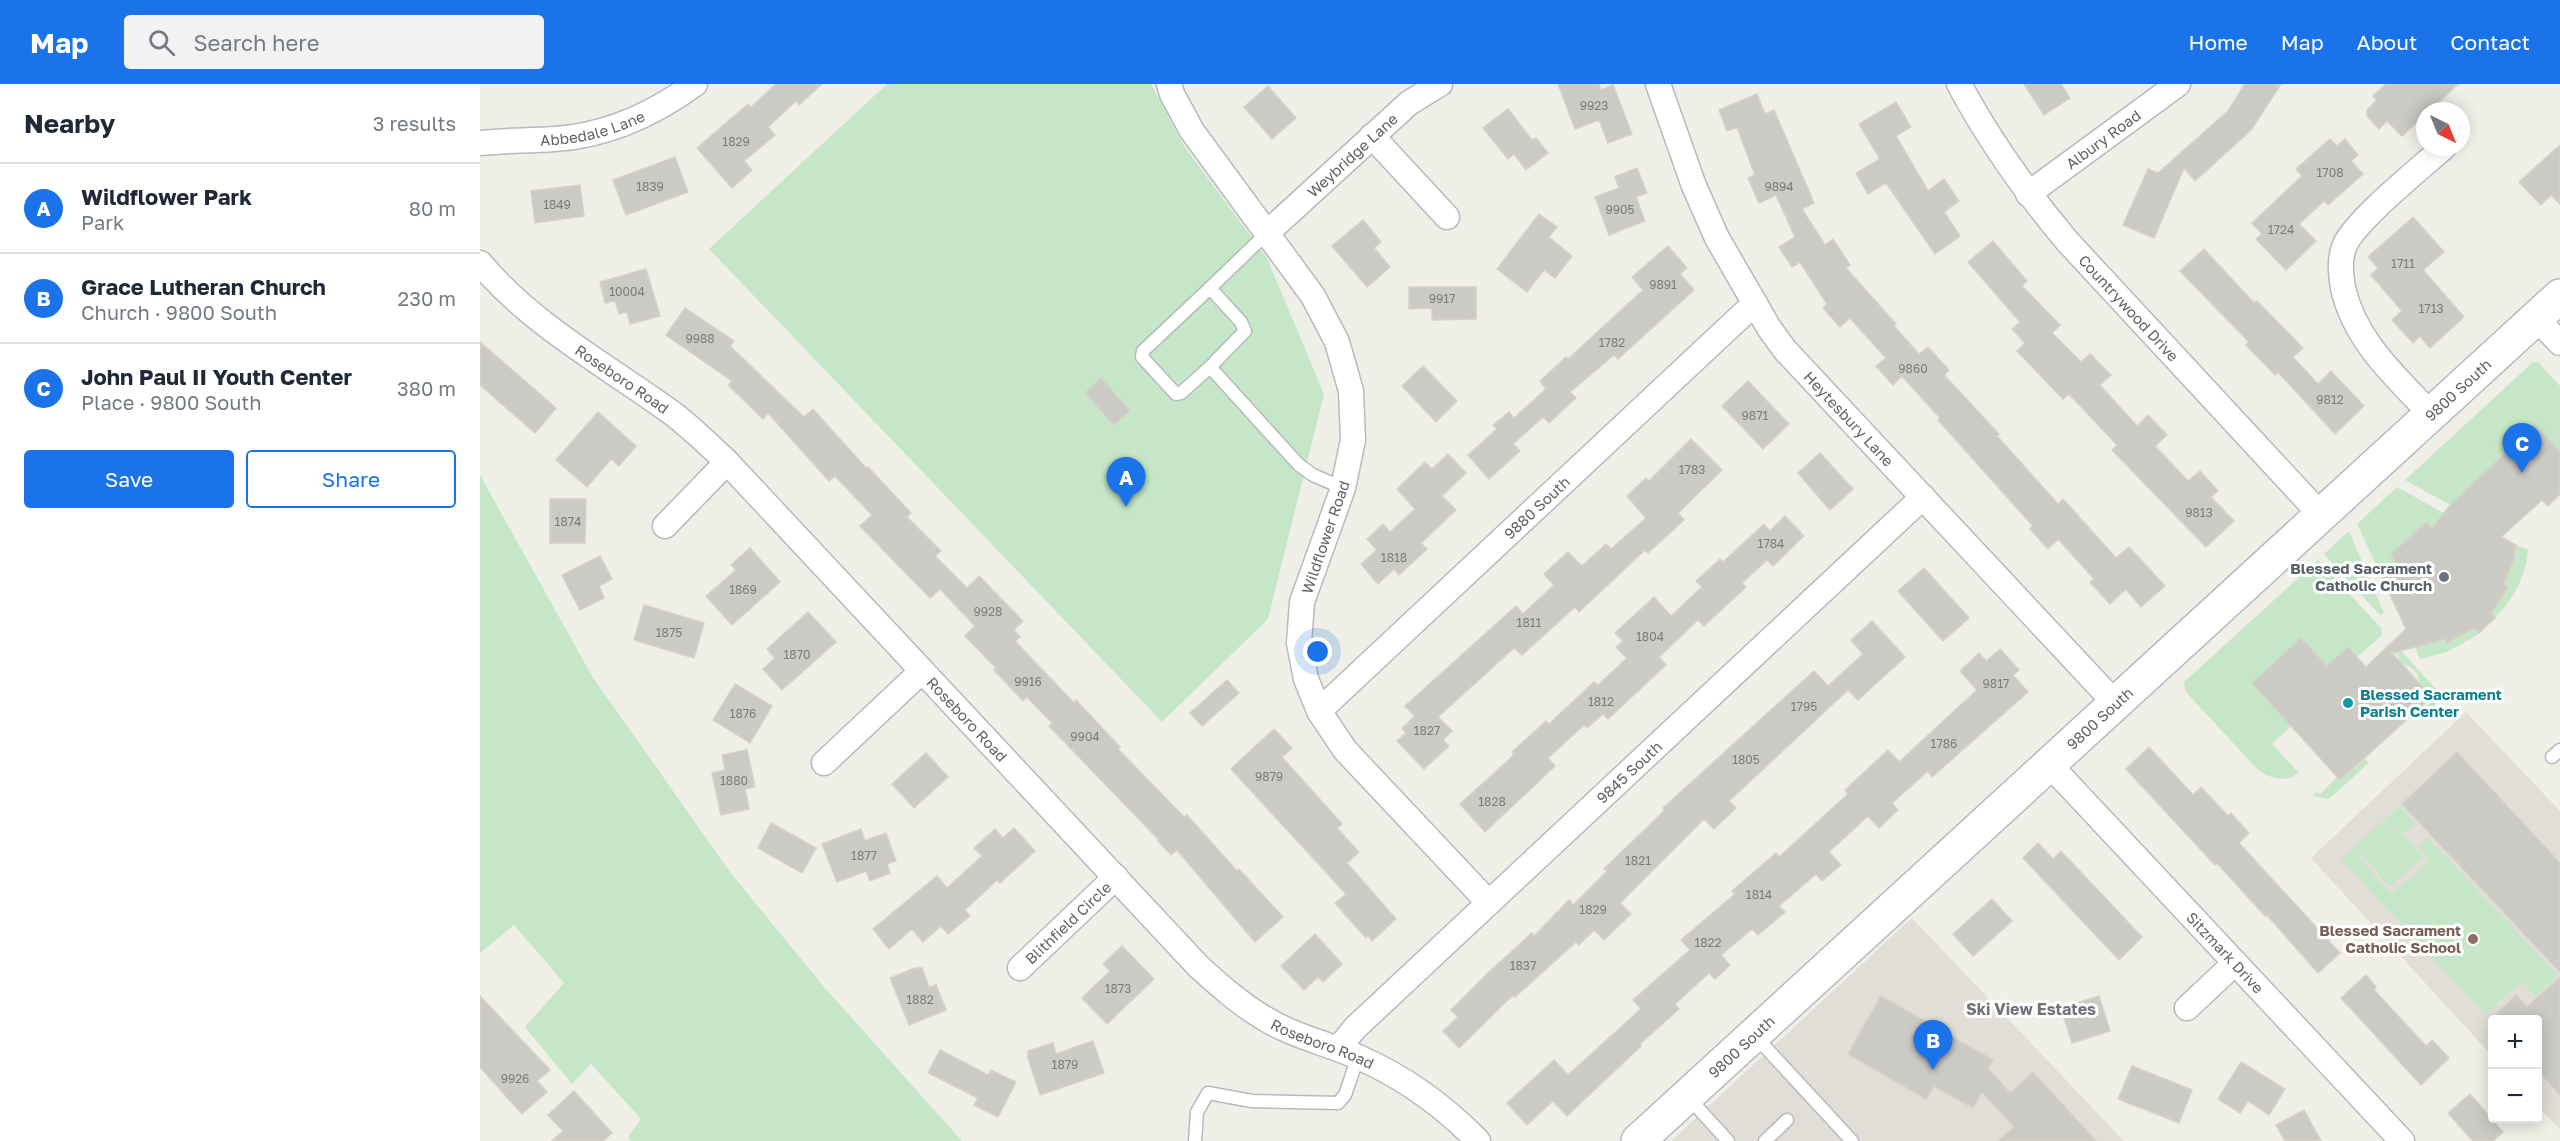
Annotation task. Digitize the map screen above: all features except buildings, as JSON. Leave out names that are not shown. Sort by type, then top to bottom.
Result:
[{"type":"street","name":"Abbedale Lane","points":[[480,143],[556,139],[592,133],[663,107],[696,84]]},
{"type":"street","name":"Wildflower Road","points":[[1169,84],[1192,131],[1313,296],[1337,342],[1351,401],[1353,440],[1343,489],[1302,602],[1299,643],[1306,679],[1319,711],[1345,750],[1489,903]]},
{"type":"street","name":"Weybridge Lane","points":[[1268,232],[1409,103],[1440,84]]},
{"type":"street","name":"Heytesbury Lane","points":[[1658,84],[1694,186],[1717,238],[1769,328],[1785,350],[2115,703]]},
{"type":"street","name":"Countrywood Drive","points":[[1959,84],[1991,139],[2028,195],[2067,241],[2321,515]]},
{"type":"street","name":"Albury Road","points":[[2028,195],[2178,84]]},
{"type":"street","points":[[1371,136],[1448,217]]},
{"type":"street","points":[[2431,414],[2378,358],[2357,330],[2346,301],[2340,270],[2344,246],[2359,225],[2434,156]]},
{"type":"street","name":"Roseboro Road","points":[[480,263],[505,290],[560,337],[672,414],[727,462],[1199,967],[1230,995],[1264,1019],[1300,1037],[1348,1053],[1396,1075],[1431,1097],[1478,1141]]},
{"type":"street","name":"9800 South","points":[[1638,1141],[2560,296]]},
{"type":"street","name":"9880 South","points":[[1319,711],[1755,303]]},
{"type":"street","points":[[2536,318],[2560,343]]},
{"type":"street","points":[[665,526],[727,462]]},
{"type":"street","name":"9845 South","points":[[1348,1053],[1355,1028],[1923,497]]},
{"type":"street","points":[[824,763],[922,671]]},
{"type":"street","name":"Sitzmark Drive","points":[[2049,764],[2402,1141]]},
{"type":"street","name":"Blithfield Circle","points":[[1020,969],[1116,878]]},
{"type":"street","points":[[2187,1008],[2235,963]]},
{"type":"lane","points":[[1210,288],[1241,322],[1245,331],[1210,367],[1181,393],[1176,394],[1142,357],[1143,351],[1268,232]]},
{"type":"lane","points":[[1210,367],[1299,465],[1313,475],[1343,489]]},
{"type":"lane","points":[[1754,1035],[1852,1141]]},
{"type":"lane","points":[[1195,1141],[1197,1112],[1208,1093],[1252,1101],[1338,1103],[1345,1095],[1348,1053]]},
{"type":"lane","points":[[1687,1096],[1728,1141]]},
{"type":"lane","points":[[1765,1141],[1787,1120]]},
{"type":"shaded area","name":"Blessed Sacrament Catholic School","points":[[2466,712],[2560,811],[2560,1130],[2542,1110],[2542,1015],[2488,1015],[2488,1052],[2311,858]]},
{"type":"shaded area","points":[[1912,918],[2124,1141],[1671,1141]]},
{"type":"green space","points":[[887,84],[1151,84],[1184,146],[1267,258],[1324,394],[1268,619],[1162,722],[709,249]]},
{"type":"green space","points":[[2533,362],[2538,362],[2560,386],[2560,452],[2534,425],[2458,497],[2461,511],[2405,480]]},
{"type":"green space","points":[[480,475],[592,676],[730,872],[824,987],[962,1141],[631,1141],[628,1137],[641,1119],[591,1064],[572,1084],[525,1027],[564,983],[514,925],[480,953]]},
{"type":"green space","points":[[2397,487],[2444,513],[2432,528],[2426,523],[2391,554],[2396,563],[2379,571],[2357,524]]},
{"type":"green space","points":[[2349,531],[2384,613],[2380,615],[2324,554]]},
{"type":"green space","points":[[2516,545],[2528,550],[2525,569],[2513,595],[2495,618],[2491,613],[2508,589],[2504,584],[2513,562]]},
{"type":"green space","points":[[2318,560],[2381,628],[2382,635],[2357,657],[2327,666],[2301,638],[2253,684],[2291,726],[2272,744],[2299,773],[2289,778],[2279,779],[2258,770],[2185,691],[2184,682]]},
{"type":"green space","points":[[2474,628],[2479,633],[2474,637],[2447,652],[2420,659],[2415,647],[2445,639],[2447,643]]},
{"type":"green space","points":[[2388,645],[2396,645],[2443,697],[2420,719],[2415,713],[2434,700],[2435,696],[2419,683],[2416,672],[2401,663]]},
{"type":"green space","points":[[2365,759],[2369,763],[2329,799],[2313,796],[2317,792],[2320,794],[2337,777],[2341,780]]},
{"type":"green space","points":[[2400,806],[2415,823],[2403,833],[2394,824],[2359,858],[2392,894],[2430,860],[2419,847],[2428,838],[2558,975],[2536,996],[2522,981],[2485,1014],[2341,859]]},
{"type":"green space","points":[[2395,826],[2423,857],[2390,886],[2362,856]]},
{"type":"place","name":"John Paul II Youth Center","points":[[2522,473]]},
{"type":"place","name":"Wildflower Park","points":[[1126,507]]},
{"type":"place","name":"Blessed Sacrament Catholic Church","points":[[2444,577]]},
{"type":"place","name":"Blessed Sacrament Parish Center","points":[[2348,703]]},
{"type":"place","name":"Blessed Sacrament Catholic School","points":[[2473,939]]},
{"type":"place","name":"Grace Lutheran Church","points":[[1933,1070]]},
{"type":"district","name":"Ski View Estates","points":[[2031,1009]]}]
